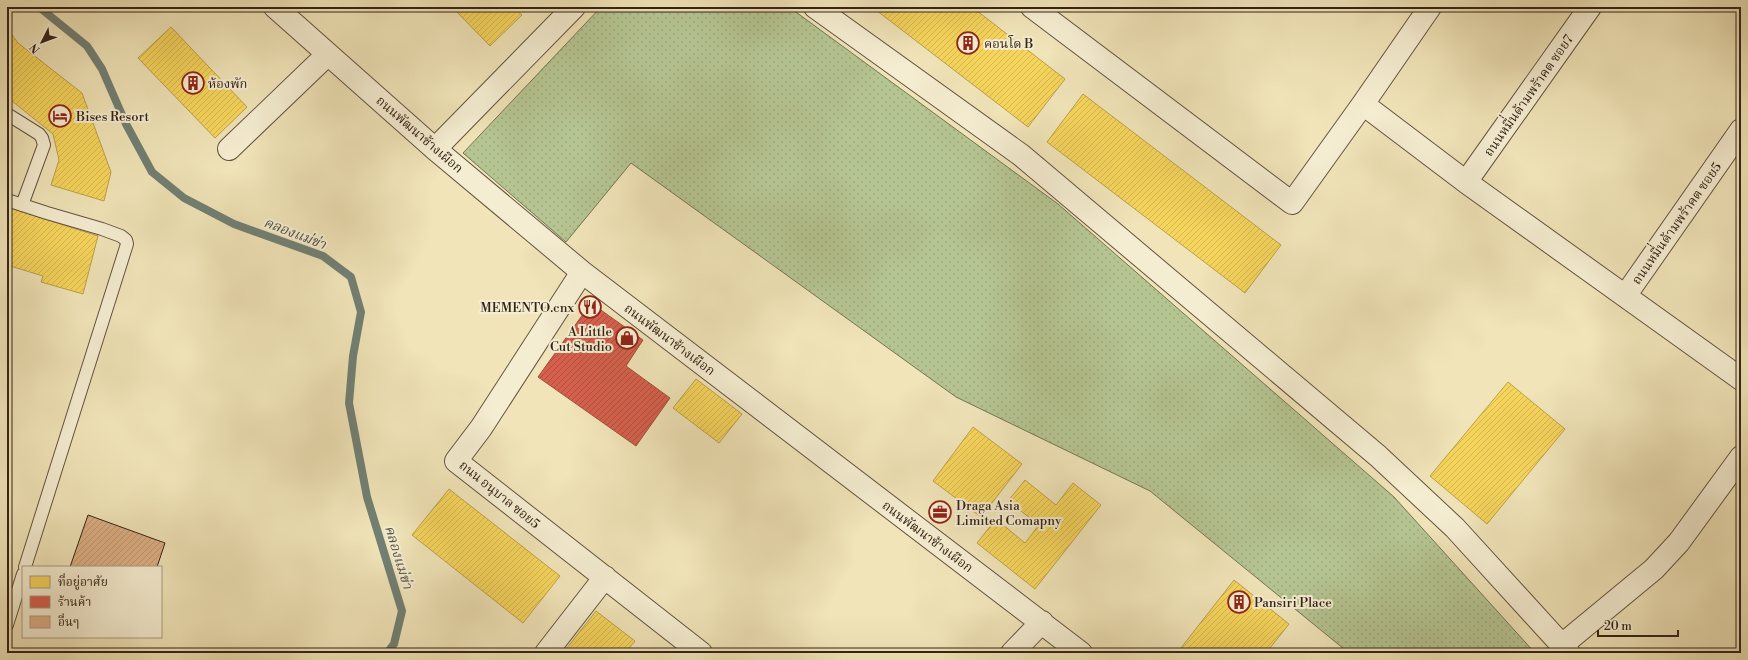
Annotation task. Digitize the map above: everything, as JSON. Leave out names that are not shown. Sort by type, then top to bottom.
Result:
[{"type":"street","name":"ถนนพัฒนาช้างเผือก","points":[[275,7],[435,149],[582,272],[1042,622],[1080,653]]},
{"type":"street","points":[[435,149],[574,7]]},
{"type":"street","points":[[814,7],[1021,155],[1378,456],[1454,528],[1565,649],[1654,569],[1678,542],[1741,457]]},
{"type":"street","points":[[1032,7],[1292,204],[1364,104],[1430,7]]},
{"type":"street","name":"ถนนหมื่่นด้ามพร้าคต ซอย7","points":[[1466,182],[1590,7]]},
{"type":"street","points":[[229,149],[328,54]]},
{"type":"street","points":[[1364,104],[1466,182],[1741,379]]},
{"type":"street","name":"ถนนหมื่่นด้ามพร้าคต ซอย5","points":[[1625,296],[1741,130]]},
{"type":"street","name":"ถนน อนุบาล ซอย5","points":[[582,272],[481,428],[456,461],[701,653]]},
{"type":"street","points":[[546,653],[605,577]]},
{"type":"street","points":[[1012,653],[1042,622]]},
{"type":"lane","points":[[7,114],[39,134],[44,145],[22,205]]},
{"type":"lane","points":[[7,200],[102,229],[121,236],[126,240],[127,244],[25,566]]},
{"type":"lane","points":[[7,625],[22,577]]},
{"type":"green space","points":[[601,7],[789,7],[1058,204],[1394,497],[1535,653],[1349,653],[1150,491],[956,397],[631,163],[566,242],[463,153]]},
{"type":"building: ที่อยู่อาศัย","points":[[452,7],[513,7],[522,15],[490,46]]},
{"type":"building: ที่อยู่อาศัย","name":"คอนโด B","points":[[872,7],[972,7],[1065,79],[1028,127]]},
{"type":"building: ที่อยู่อาศัย","name":"ห้องพัก","points":[[171,27],[247,107],[215,138],[138,58]]},
{"type":"building: ที่อยู่อาศัย","name":"Bises Resort","points":[[7,28],[18,43],[82,93],[111,172],[104,201],[51,185],[59,160],[53,134],[7,97]]},
{"type":"building: ที่อยู่อาศัย","points":[[1083,94],[1281,245],[1245,293],[1047,142]]},
{"type":"building: ที่อยู่อาศัย","points":[[7,207],[98,236],[83,294],[41,282],[43,276],[7,265]]},
{"type":"building: ที่อยู่อาศัย","points":[[696,379],[742,414],[719,443],[673,408]]},
{"type":"building: ที่อยู่อาศัย","points":[[1508,382],[1565,429],[1487,524],[1430,476]]},
{"type":"building: ที่อยู่อาศัย","points":[[973,427],[1022,464],[981,517],[933,481]]},
{"type":"building: ที่อยู่อาศัย","points":[[1025,480],[1056,505],[1073,483],[1101,505],[1035,589],[977,543],[996,519],[1025,543],[1039,525],[1008,501]]},
{"type":"building: ที่อยู่อาศัย","points":[[449,489],[560,576],[523,623],[412,535]]},
{"type":"building: ที่อยู่อาศัย","name":"Pansiri Place","points":[[1234,580],[1289,624],[1266,653],[1177,653]]},
{"type":"building: ที่อยู่อาศัย","points":[[596,611],[635,641],[625,653],[563,653]]},
{"type":"building: ร้านค้า","points":[[591,303],[643,340],[626,366],[670,398],[636,446],[538,377]]},
{"type":"building: อื่นๆ","points":[[88,515],[165,543],[157,566],[70,566]]},
{"type":"waterway","name":"คลองแม่ข่า","points":[[39,7],[87,46],[102,69],[126,124],[152,172],[184,198],[234,224],[323,256],[351,277],[361,312],[353,356],[349,403],[367,497],[402,611],[394,644],[387,653]]},
{"type":"place","name":"คอนโด B","points":[[968,43]]},
{"type":"place","name":"ห้องพัก","points":[[193,83]]},
{"type":"place","name":"Bises Resort","points":[[60,116]]},
{"type":"place","name":"MEMENTO.cnx","points":[[590,307]]},
{"type":"place","name":"A Little Cut Studio","points":[[627,338]]},
{"type":"place","name":"Draga Asia Limited Comapny","points":[[940,512]]},
{"type":"place","name":"Pansiri Place","points":[[1239,602]]}]
